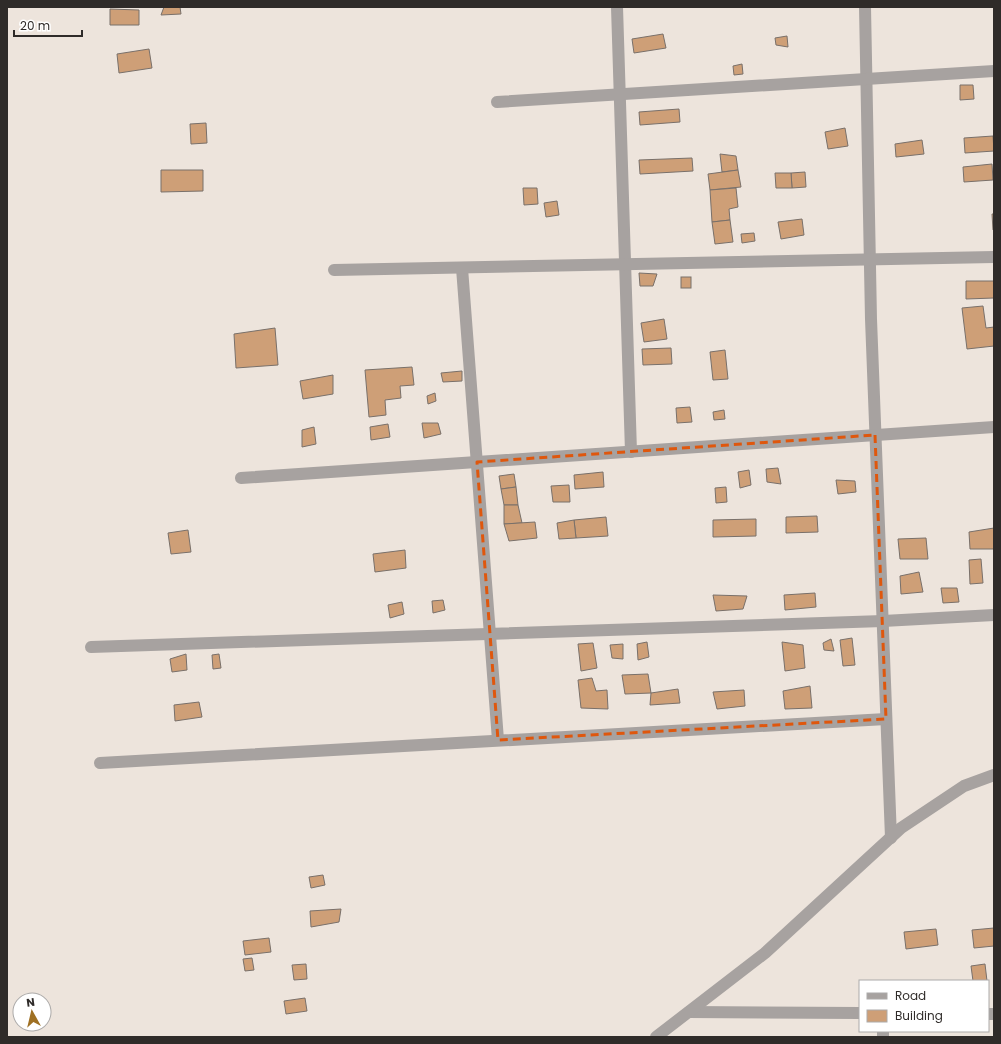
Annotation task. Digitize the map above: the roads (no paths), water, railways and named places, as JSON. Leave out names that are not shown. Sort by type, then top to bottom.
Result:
[{"type":"street","points":[[617,7],[631,452]]},
{"type":"street","points":[[865,7],[875,435],[891,838]]},
{"type":"street","points":[[497,102],[994,71]]},
{"type":"street","points":[[334,270],[994,257]]},
{"type":"street","points":[[462,268],[498,740]]},
{"type":"street","points":[[242,478],[994,427]]},
{"type":"street","points":[[91,647],[883,621],[994,615]]},
{"type":"street","points":[[100,763],[886,719]]},
{"type":"street","points":[[656,1037],[765,954],[901,828],[964,786],[994,775]]},
{"type":"street","points":[[689,1012],[859,1013]]}]
